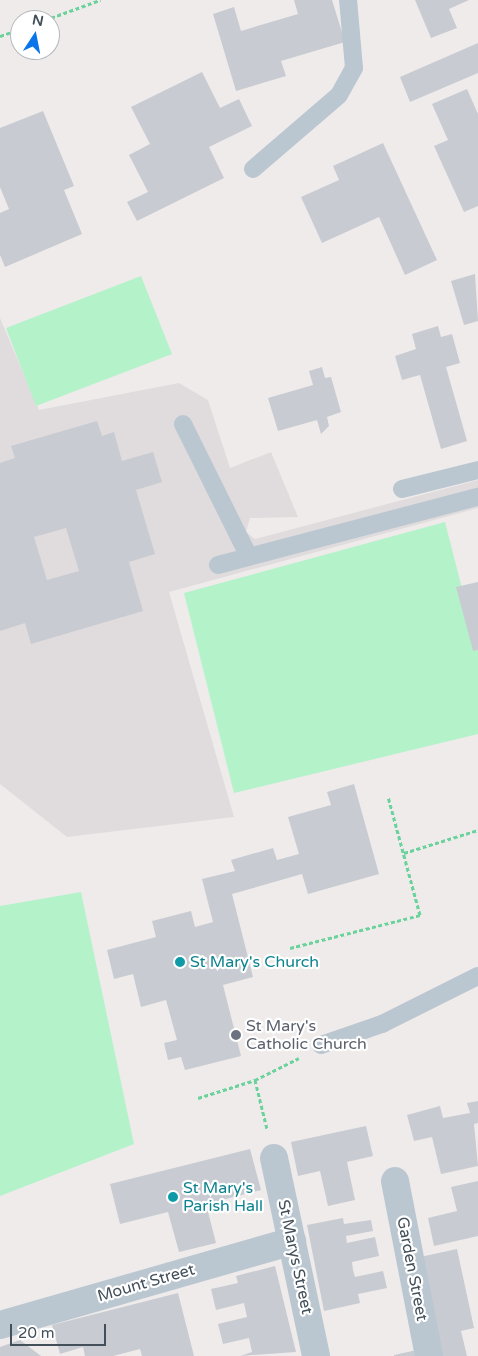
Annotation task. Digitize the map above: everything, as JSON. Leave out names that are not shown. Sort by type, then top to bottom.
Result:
[{"type":"street","name":"St Marys Street","points":[[274,1158],[316,1356]]},
{"type":"street","name":"Garden Street","points":[[395,1181],[429,1356]]},
{"type":"street","name":"Mount Street","points":[[0,1325],[292,1241]]},
{"type":"lane","points":[[253,169],[339,96],[354,68],[348,0]]},
{"type":"lane","points":[[183,424],[249,557]]},
{"type":"lane","points":[[402,489],[478,470]]},
{"type":"lane","points":[[218,565],[478,497]]},
{"type":"lane","points":[[321,1044],[382,1024],[478,976]]},
{"type":"path","points":[[60,15],[100,0]]},
{"type":"path","points":[[290,948],[420,915],[388,796]]},
{"type":"path","points":[[404,853],[478,830]]},
{"type":"path","points":[[198,1098],[255,1080],[321,1044]]},
{"type":"path","points":[[255,1080],[274,1158]]},
{"type":"shaded area","points":[[0,318],[39,410],[179,383],[208,400],[230,468],[271,452],[298,517],[250,518],[246,532],[255,539],[478,480],[478,508],[169,592],[234,817],[67,837],[0,784]]},
{"type":"green space","points":[[141,276],[172,354],[36,406],[6,328]]},
{"type":"green space","points":[[445,522],[478,651],[478,734],[234,793],[184,593]]},
{"type":"green space","points":[[81,892],[134,1144],[0,1196],[0,906]]},
{"type":"building","points":[[294,0],[332,0],[345,42],[281,61],[286,76],[236,91],[213,14],[234,7],[241,31],[298,14]]},
{"type":"building","points":[[415,0],[469,0],[449,9],[457,28],[431,38]]},
{"type":"building","points":[[478,43],[478,73],[410,102],[400,77]]},
{"type":"building","points":[[202,72],[220,108],[239,99],[252,126],[209,147],[224,178],[137,221],[127,202],[148,192],[129,155],[150,144],[131,107]]},
{"type":"building","points":[[467,89],[478,114],[478,206],[464,212],[434,146],[448,140],[432,104]]},
{"type":"building","points":[[43,111],[74,186],[64,190],[82,234],[5,267],[0,255],[0,213],[9,209],[0,187],[0,128]]},
{"type":"building","points":[[383,143],[437,260],[405,275],[379,217],[322,243],[301,197],[339,180],[333,166]]},
{"type":"building","points":[[475,274],[478,321],[464,325],[451,281]]},
{"type":"building","points":[[438,326],[441,337],[452,334],[460,363],[446,367],[467,441],[441,449],[420,375],[402,380],[395,356],[416,349],[412,334]]},
{"type":"building","points":[[322,367],[325,378],[331,377],[341,412],[327,417],[329,426],[321,434],[317,420],[278,431],[268,398],[313,385],[309,371]]},
{"type":"building","points":[[97,421],[102,436],[114,432],[122,461],[153,452],[162,482],[136,490],[155,554],[129,562],[143,611],[31,644],[25,623],[0,631],[0,463],[15,458],[11,446]],"holes":[[[66,528],[79,571],[47,580],[34,537]]]},
{"type":"building","points":[[478,582],[478,650],[473,651],[456,587]]},
{"type":"building","name":"St Mary's Church","points":[[354,784],[379,874],[308,894],[302,874],[232,894],[253,977],[223,985],[241,1056],[185,1070],[181,1057],[168,1060],[164,1043],[177,1040],[166,1000],[141,1007],[133,974],[114,979],[107,950],[156,937],[152,921],[191,911],[195,927],[213,922],[202,879],[235,871],[231,860],[273,848],[277,860],[299,854],[288,817],[331,805],[327,792]]},
{"type":"building","points":[[478,1101],[478,1123],[474,1124],[478,1166],[441,1174],[432,1137],[414,1141],[407,1115],[440,1106],[443,1118],[470,1113],[467,1103]]},
{"type":"building","points":[[366,1126],[373,1156],[347,1162],[355,1200],[328,1206],[320,1171],[298,1176],[291,1142]]},
{"type":"building","name":"St Mary's Parish Hall","points":[[250,1149],[261,1190],[206,1204],[216,1243],[179,1252],[168,1212],[120,1224],[110,1184]]},
{"type":"building","points":[[478,1181],[478,1236],[434,1246],[428,1218],[457,1211],[451,1187]]},
{"type":"building","points":[[343,1218],[344,1224],[371,1220],[373,1231],[346,1236],[347,1243],[375,1237],[379,1256],[352,1262],[353,1270],[355,1277],[383,1271],[387,1288],[358,1294],[360,1303],[324,1311],[307,1225]]},
{"type":"building","points":[[457,1249],[474,1328],[461,1331],[467,1356],[441,1356],[420,1257]]},
{"type":"building","points":[[275,1266],[296,1352],[240,1356],[252,1352],[249,1338],[223,1344],[218,1324],[247,1317],[244,1303],[216,1310],[211,1289],[238,1283],[236,1276]]},
{"type":"building","points":[[178,1293],[194,1356],[142,1356],[140,1349],[113,1356],[85,1356],[83,1347],[60,1354],[52,1325]]},
{"type":"building","points":[[20,1340],[41,1356],[0,1356],[0,1347]]},
{"type":"building","points":[[417,1350],[418,1356],[394,1356],[394,1355]]},
{"type":"place","name":"St Mary's Church","points":[[180,962]]},
{"type":"place","name":"St Mary's Catholic Church","points":[[236,1035]]},
{"type":"place","name":"St Mary's Parish Hall","points":[[173,1197]]}]
